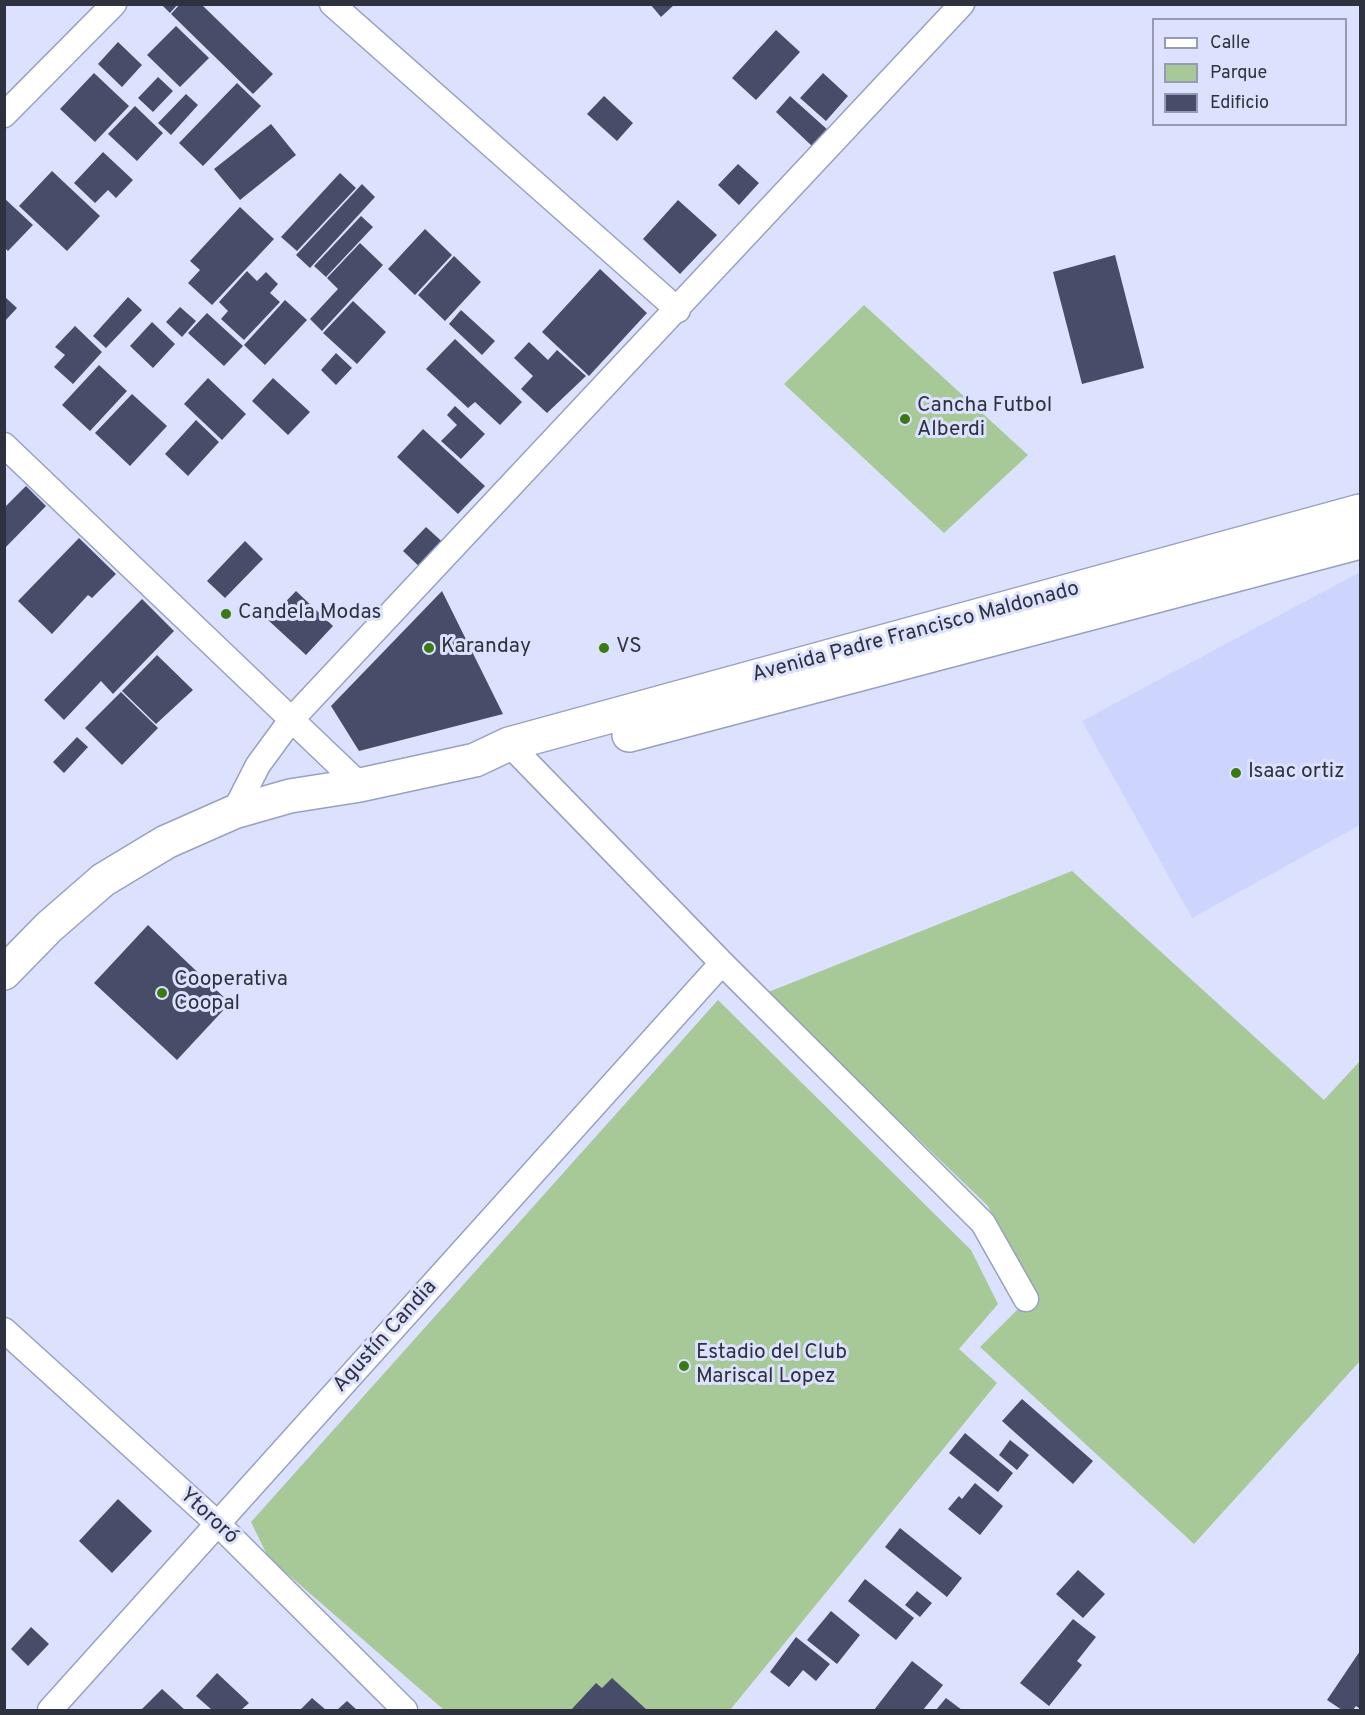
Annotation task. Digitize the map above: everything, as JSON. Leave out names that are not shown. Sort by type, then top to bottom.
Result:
[{"type":"main road","name":"Avenida Padre Francisco Maldonado","points":[[519,753],[1360,511]]},
{"type":"main road","name":"Avenida Padre Francisco Maldonado","points":[[4,972],[49,927],[103,880],[166,842],[234,812],[290,796],[360,785],[474,760],[519,753],[1360,543]]},
{"type":"street","points":[[4,115],[114,4]]},
{"type":"street","points":[[332,4],[678,310]]},
{"type":"street","points":[[234,812],[258,765],[291,720],[678,310],[962,4]]},
{"type":"street","points":[[4,445],[360,785]]},
{"type":"street","points":[[519,753],[722,963],[983,1223],[1026,1299]]},
{"type":"street","name":"Agustín Candia","points":[[50,1710],[722,963]]},
{"type":"street","name":"Ytororó","points":[[4,1330],[218,1524],[405,1710]]},
{"type":"shaded area","name":"Isaac ortiz","points":[[1360,572],[1360,825],[1192,918],[1082,721]]},
{"type":"green space","name":"Cancha Futbol Alberdi","points":[[864,305],[1028,455],[944,533],[784,384]]},
{"type":"green space","points":[[1072,871],[1324,1100],[1360,1061],[1360,1361],[1194,1544],[980,1347],[1032,1295],[988,1206],[766,993]]},
{"type":"green space","name":"Estadio del Club Mariscal Lopez","points":[[718,1000],[971,1250],[998,1304],[959,1349],[997,1383],[730,1710],[444,1710],[268,1557],[251,1522]]},
{"type":"building","points":[[161,4],[178,4],[170,13]]},
{"type":"building","points":[[180,4],[201,4],[273,74],[253,94],[171,14]]},
{"type":"building","points":[[650,4],[675,4],[661,17]]},
{"type":"building","points":[[176,26],[209,58],[180,87],[147,55]]},
{"type":"building","points":[[776,30],[800,52],[756,100],[732,78]]},
{"type":"building","points":[[118,42],[142,65],[122,87],[98,64]]},
{"type":"building","points":[[94,73],[129,106],[95,142],[60,109]]},
{"type":"building","points":[[823,73],[848,96],[826,121],[800,98]]},
{"type":"building","points":[[158,77],[173,91],[153,112],[138,98]]},
{"type":"building","points":[[237,83],[261,106],[203,166],[179,143]]},
{"type":"building","points":[[186,94],[198,105],[171,135],[158,123]]},
{"type":"building","points":[[604,96],[633,123],[617,141],[587,114]]},
{"type":"building","points":[[790,96],[829,131],[813,147],[776,112]]},
{"type":"building","points":[[135,106],[163,133],[137,161],[108,134]]},
{"type":"building","points":[[271,124],[296,155],[240,200],[214,169]]},
{"type":"building","points":[[103,152],[133,180],[116,198],[108,190],[95,203],[74,183]]},
{"type":"building","points":[[738,164],[759,183],[739,205],[718,185]]},
{"type":"building","points":[[52,171],[100,216],[67,251],[19,206]]},
{"type":"building","points":[[340,173],[356,188],[297,251],[281,237]]},
{"type":"building","points":[[362,184],[375,197],[310,268],[296,255]]},
{"type":"building","points":[[4,198],[33,225],[8,251],[4,247]]},
{"type":"building","points":[[678,200],[717,235],[680,274],[643,239]]},
{"type":"building","points":[[240,207],[274,239],[212,305],[188,283],[200,270],[190,261]]},
{"type":"building","points":[[361,216],[373,227],[326,277],[314,266]]},
{"type":"building","points":[[425,229],[452,255],[415,295],[388,269]]},
{"type":"building","points":[[360,243],[383,265],[322,331],[310,319],[338,289],[327,278]]},
{"type":"building","points":[[1115,255],[1144,368],[1082,384],[1053,272]]},
{"type":"building","points":[[454,256],[481,282],[445,321],[418,295]]},
{"type":"building","points":[[600,269],[647,313],[589,376],[542,332]]},
{"type":"building","points":[[247,271],[257,281],[266,272],[278,284],[270,293],[280,302],[244,340],[221,319],[228,311],[219,302]]},
{"type":"building","points":[[5,297],[17,308],[5,321]]},
{"type":"building","points":[[128,297],[142,310],[106,348],[93,336]]},
{"type":"building","points":[[285,300],[307,320],[265,365],[244,345]]},
{"type":"building","points":[[353,301],[386,332],[357,364],[323,333]]},
{"type":"building","points":[[180,307],[196,321],[182,337],[166,322]]},
{"type":"building","points":[[461,310],[495,341],[482,355],[449,324]]},
{"type":"building","points":[[207,313],[243,346],[224,366],[188,333]]},
{"type":"building","points":[[152,322],[175,344],[153,368],[130,346]]},
{"type":"building","points":[[75,326],[102,352],[73,384],[54,367],[65,355],[55,347]]},
{"type":"building","points":[[455,339],[522,402],[500,425],[475,402],[468,408],[426,369]]},
{"type":"building","points":[[529,342],[548,360],[557,350],[586,376],[547,413],[521,389],[533,376],[514,358]]},
{"type":"building","points":[[336,353],[352,368],[336,385],[321,370]]},
{"type":"building","points":[[99,365],[127,391],[90,431],[62,405]]},
{"type":"building","points":[[208,378],[246,414],[222,440],[184,404]]},
{"type":"building","points":[[273,378],[310,412],[288,435],[252,401]]},
{"type":"building","points":[[132,394],[167,426],[130,466],[95,433]]},
{"type":"building","points":[[455,406],[485,434],[461,459],[441,441],[457,425],[447,415]]},
{"type":"building","points":[[196,420],[219,442],[188,476],[165,454]]},
{"type":"building","points":[[423,429],[485,486],[458,514],[397,457]]},
{"type":"building","points":[[26,486],[46,506],[4,549],[4,508]]},
{"type":"building","points":[[426,527],[448,547],[425,572],[403,551]]},
{"type":"building","points":[[79,538],[116,574],[92,598],[88,595],[52,634],[18,601]]},
{"type":"building","points":[[245,541],[263,559],[225,598],[207,581]]},
{"type":"building","points":[[296,591],[333,626],[306,655],[268,620]]},
{"type":"building","name":"Karanday","points":[[442,591],[503,714],[359,751],[331,706]]},
{"type":"building","points":[[142,599],[174,631],[113,694],[101,681],[64,720],[44,700]]},
{"type":"building","points":[[157,655],[193,690],[156,724],[122,691]]},
{"type":"building","points":[[121,692],[158,728],[122,765],[85,728]]},
{"type":"building","points":[[77,737],[88,747],[64,773],[53,762]]},
{"type":"building","name":"Cooperativa Coopal","points":[[148,925],[230,1003],[177,1060],[94,983]]},
{"type":"building","points":[[1022,1399],[1093,1461],[1073,1484],[1002,1421]]},
{"type":"building","points":[[965,1433],[1013,1473],[998,1492],[949,1453]]},
{"type":"building","points":[[1010,1440],[1029,1455],[1017,1470],[999,1455]]},
{"type":"building","points":[[975,1483],[1003,1506],[980,1535],[948,1509],[959,1496],[962,1499]]},
{"type":"building","points":[[118,1499],[152,1531],[112,1573],[79,1541]]},
{"type":"building","points":[[900,1528],[962,1578],[947,1597],[885,1547]]},
{"type":"building","points":[[1078,1570],[1105,1594],[1083,1618],[1056,1594]]},
{"type":"building","points":[[865,1579],[914,1618],[896,1640],[848,1601]]},
{"type":"building","points":[[917,1591],[932,1603],[920,1617],[905,1605]]},
{"type":"building","points":[[831,1611],[860,1635],[837,1664],[807,1640]]},
{"type":"building","points":[[1073,1619],[1096,1637],[1077,1661],[1082,1665],[1049,1706],[1020,1683]]},
{"type":"building","points":[[31,1627],[49,1644],[28,1666],[11,1649]]},
{"type":"building","points":[[796,1637],[830,1664],[816,1681],[803,1670],[789,1687],[770,1672]]},
{"type":"building","points":[[1360,1651],[1360,1709],[1356,1706],[1353,1710],[1342,1710],[1327,1700]]},
{"type":"building","points":[[912,1661],[943,1685],[923,1710],[874,1710]]},
{"type":"building","points":[[217,1673],[249,1703],[241,1710],[212,1710],[196,1696]]},
{"type":"building","points":[[612,1678],[647,1710],[571,1710],[596,1683],[602,1688]]},
{"type":"building","points":[[162,1689],[185,1710],[141,1710]]},
{"type":"building","points":[[312,1698],[326,1710],[300,1710]]},
{"type":"building","points":[[946,1698],[962,1710],[936,1710]]},
{"type":"building","points":[[347,1701],[357,1710],[337,1710]]},
{"type":"place","name":"Cancha Futbol Alberdi","points":[[905,419]]},
{"type":"place","name":"Candela Modas","points":[[226,614]]},
{"type":"place","name":"Karanday","points":[[429,648]]},
{"type":"place","name":"VS","points":[[604,648]]},
{"type":"place","name":"Isaac ortiz","points":[[1236,773]]},
{"type":"place","name":"Cooperativa Coopal","points":[[162,993]]},
{"type":"place","name":"Estadio del Club Mariscal Lopez","points":[[684,1366]]}]
